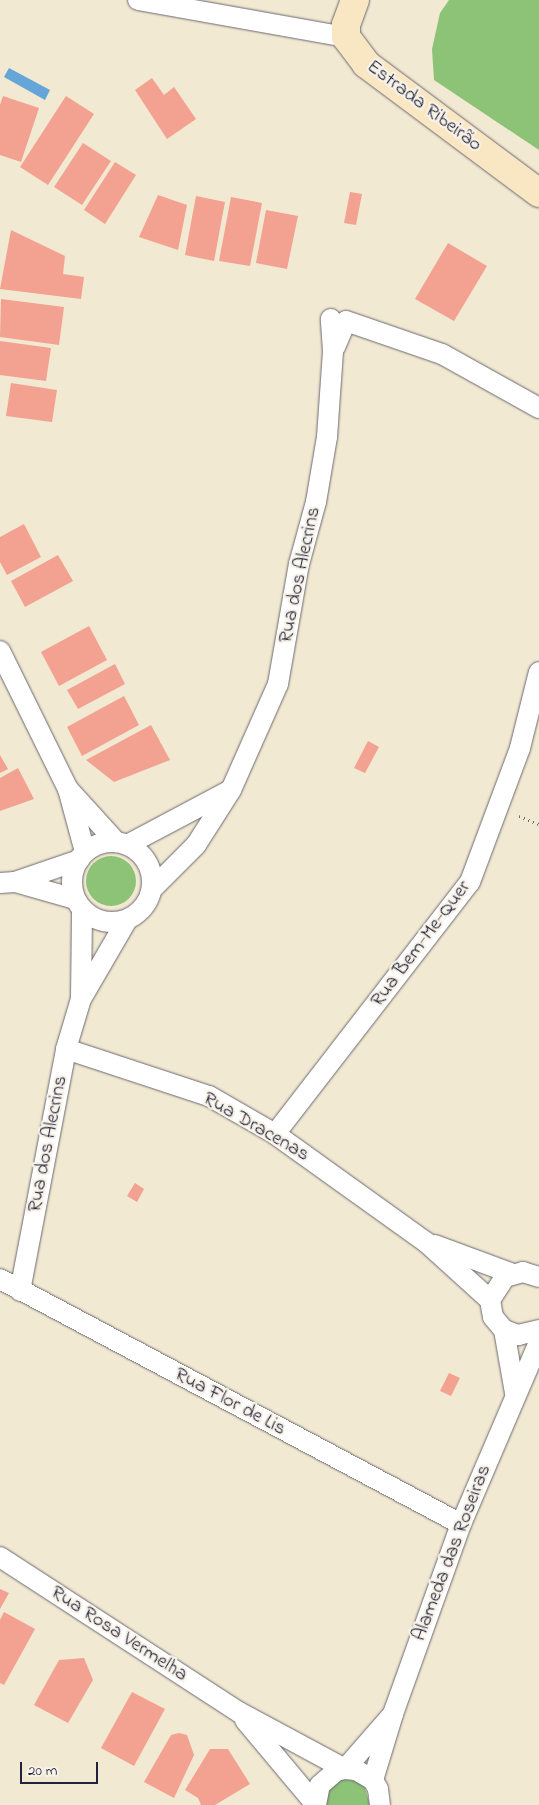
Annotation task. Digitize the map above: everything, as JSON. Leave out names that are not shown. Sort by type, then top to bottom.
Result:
[{"type":"street","points":[[138,0],[346,37],[346,25],[355,0]]},
{"type":"street","name":"Estrada Ribeirão","points":[[346,37],[366,64],[388,83],[539,193]]},
{"type":"street","name":"Rua dos Alecrins","points":[[152,889],[196,845],[231,790],[278,684],[299,564],[316,502],[322,465],[333,351],[338,320],[442,354],[539,408]]},
{"type":"street","points":[[0,651],[68,790],[82,856],[72,876],[78,904]]},
{"type":"street","name":"Rua Bem-Me-Quer","points":[[275,1134],[470,882],[520,748],[539,672]]},
{"type":"street","points":[[8,883],[78,904],[102,922],[127,920],[147,902],[152,889],[147,863],[122,844],[68,790]]},
{"type":"street","points":[[8,883],[82,856],[104,843],[122,844],[231,790]]},
{"type":"street","name":"Rua dos Alecrins","points":[[78,904],[81,999]]},
{"type":"street","name":"Rua dos Alecrins","points":[[20,1291],[66,1049],[81,999],[127,920]]},
{"type":"street","name":"Rua Dracenas","points":[[66,1049],[209,1096],[275,1134],[426,1242],[490,1300]]},
{"type":"street","name":"Rua Dracenas","points":[[426,1242],[513,1274],[538,1275]]},
{"type":"street","points":[[513,1274],[498,1284],[490,1300],[494,1317],[504,1330],[515,1394]]},
{"type":"street","name":"Rua Flor de Lis","points":[[0,1279],[461,1524]]},
{"type":"street","points":[[504,1330],[518,1335],[539,1330]]},
{"type":"street","name":"Alameda das Roseiras","points":[[373,1780],[393,1714],[461,1524],[515,1394],[539,1342]]},
{"type":"street","name":"Rua Rosa Vermelha","points":[[0,1557],[239,1712],[346,1769],[356,1770],[373,1780]]},
{"type":"street","name":"Rua Rosa Vermelha","points":[[239,1712],[316,1805]]},
{"type":"street","name":"Alameda das Roseiras","points":[[346,1769],[393,1714]]},
{"type":"street","points":[[316,1805],[320,1784],[336,1771],[346,1769]]},
{"type":"street","points":[[373,1780],[378,1789],[380,1805]]},
{"type":"green space","points":[[449,0],[539,0],[539,150],[434,80],[432,49],[440,13]]},
{"type":"green space","points":[[111,856],[120,858],[131,867],[136,881],[134,890],[125,901],[111,906],[102,904],[91,895],[86,881],[88,872],[97,861]]},
{"type":"green space","points":[[342,1779],[357,1781],[364,1785],[370,1805],[324,1805],[325,1794]]},
{"type":"water","points":[[9,68],[50,90],[45,100],[4,77]]},
{"type":"building","points":[[152,78],[164,95],[174,87],[196,119],[167,139],[135,90]]},
{"type":"building","points":[[3,96],[39,108],[21,162],[0,155],[0,105]]},
{"type":"building","points":[[66,96],[94,114],[48,185],[20,167]]},
{"type":"building","points":[[83,143],[111,161],[82,205],[54,187]]},
{"type":"building","points":[[115,162],[136,175],[105,224],[84,210]]},
{"type":"building","points":[[350,192],[362,194],[356,225],[344,223]]},
{"type":"building","points":[[158,195],[187,205],[178,250],[139,237]]},
{"type":"building","points":[[196,196],[225,202],[214,261],[185,255]]},
{"type":"building","points":[[231,197],[262,203],[250,266],[219,261]]},
{"type":"building","points":[[266,210],[298,216],[287,269],[256,263]]},
{"type":"building","points":[[11,230],[65,256],[63,274],[84,277],[81,299],[0,289]]},
{"type":"building","points":[[448,243],[487,266],[454,321],[415,299]]},
{"type":"building","points":[[1,299],[64,307],[59,345],[0,337]]},
{"type":"building","points":[[0,341],[51,348],[46,381],[0,375]]},
{"type":"building","points":[[11,383],[57,390],[52,422],[6,416]]},
{"type":"building","points":[[24,524],[41,557],[7,575],[0,562],[0,537]]},
{"type":"building","points":[[58,555],[73,581],[25,607],[11,581]]},
{"type":"building","points":[[89,626],[107,660],[59,686],[41,652]]},
{"type":"building","points":[[115,664],[125,684],[78,709],[67,690]]},
{"type":"building","points":[[124,696],[139,725],[82,756],[67,727]]},
{"type":"building","points":[[151,725],[170,760],[114,782],[86,760]]},
{"type":"building","points":[[368,741],[379,747],[365,773],[354,768]]},
{"type":"building","points":[[0,755],[8,769],[0,773]]},
{"type":"building","points":[[18,768],[34,799],[0,811],[0,778]]},
{"type":"building","points":[[135,1183],[144,1189],[137,1202],[127,1196]]},
{"type":"building","points":[[449,1373],[460,1378],[451,1396],[440,1391]]},
{"type":"building","points":[[0,1589],[9,1593],[0,1609]]},
{"type":"building","points":[[4,1612],[35,1629],[4,1685],[0,1683],[0,1620]]},
{"type":"building","points":[[84,1658],[93,1680],[68,1723],[34,1705],[59,1660]]},
{"type":"building","points":[[132,1692],[165,1709],[134,1766],[101,1748]]},
{"type":"building","points":[[179,1733],[187,1735],[194,1755],[174,1798],[144,1782],[171,1735]]},
{"type":"building","points":[[210,1749],[228,1749],[250,1784],[215,1805],[201,1805],[198,1798],[185,1790]]}]
